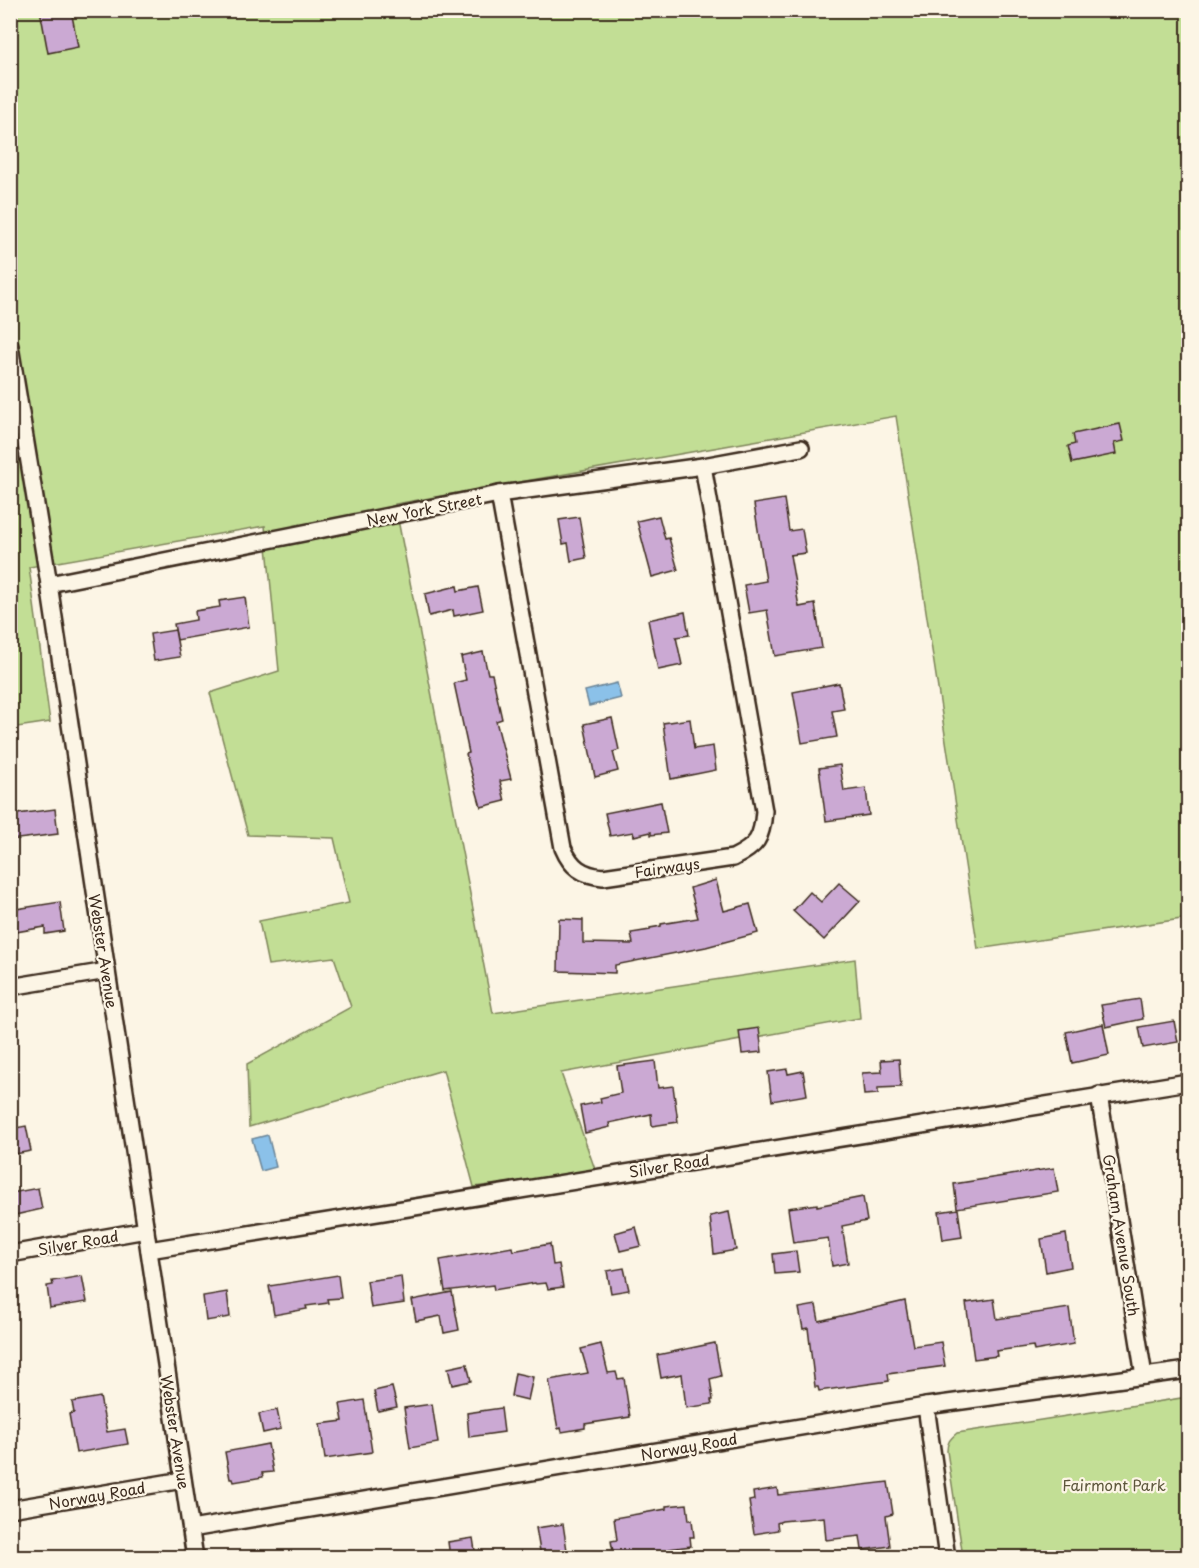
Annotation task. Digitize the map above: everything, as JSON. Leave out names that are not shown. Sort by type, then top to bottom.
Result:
[{"type":"street","name":"Webster Avenue","points":[[10,346],[49,584],[195,1557]]},
{"type":"street","name":"New York Street","points":[[49,584],[499,494],[704,466],[801,448]]},
{"type":"street","name":"Fairways","points":[[499,494],[563,848],[577,870],[603,877],[733,858],[749,850],[758,841],[763,828],[764,811],[704,466]]},
{"type":"street","points":[[10,987],[107,971]]},
{"type":"street","name":"Silver Road","points":[[149,1250],[1188,1082]]},
{"type":"street","name":"Graham Avenue South","points":[[1099,1095],[1144,1376]]},
{"type":"street","name":"Silver Road","points":[[10,1254],[146,1230]]},
{"type":"street","name":"Norway Road","points":[[191,1530],[926,1406],[1188,1370]]},
{"type":"street","points":[[926,1406],[947,1557]]},
{"type":"street","name":"Norway Road","points":[[10,1509],[183,1480]]},
{"type":"green space","points":[[10,11],[1188,11],[1188,918],[978,949],[896,416],[395,504],[493,1013],[855,959],[860,1018],[561,1073],[596,1172],[474,1187],[443,1070],[249,1127],[247,1064],[351,1007],[334,957],[268,965],[259,921],[349,903],[334,838],[248,835],[210,693],[279,671],[265,526],[29,567],[50,722],[11,728]]},
{"type":"green space","name":"Fairmont Park","points":[[1188,1397],[1188,1557],[963,1557],[947,1451],[949,1441],[957,1433]]},
{"type":"water","points":[[617,683],[621,698],[589,706],[585,691]]},
{"type":"water","points":[[268,1135],[276,1167],[261,1171],[252,1139]]},
{"type":"building","points":[[40,10],[71,10],[78,47],[48,53]]},
{"type":"building","points":[[1120,424],[1124,441],[1114,443],[1116,454],[1072,463],[1068,446],[1075,444],[1073,434]]},
{"type":"building","points":[[784,499],[789,531],[802,529],[806,553],[790,555],[799,607],[815,604],[822,648],[775,656],[767,610],[749,613],[744,585],[766,581],[754,504]]},
{"type":"building","points":[[659,516],[665,539],[669,538],[678,570],[652,577],[637,521]]},
{"type":"building","points":[[579,517],[586,558],[571,561],[568,543],[563,544],[559,520]]},
{"type":"building","points":[[457,586],[458,591],[478,587],[483,610],[454,616],[453,610],[429,616],[425,594]]},
{"type":"building","points":[[245,597],[249,627],[177,640],[174,624],[196,620],[195,611],[220,607],[219,601]]},
{"type":"building","points":[[685,612],[689,635],[676,637],[682,665],[658,670],[648,620]]},
{"type":"building","points":[[175,630],[180,657],[154,661],[150,634]]},
{"type":"building","points":[[483,652],[488,674],[492,674],[502,719],[496,721],[511,779],[500,781],[505,801],[481,807],[466,754],[469,753],[454,683],[466,680],[461,657]]},
{"type":"building","points":[[839,683],[844,709],[832,711],[837,737],[802,743],[793,692]]},
{"type":"building","points":[[612,718],[619,750],[613,752],[618,771],[595,777],[584,724]]},
{"type":"building","points":[[690,719],[694,749],[713,746],[716,770],[671,779],[663,723]]},
{"type":"building","points":[[840,765],[844,791],[866,788],[869,815],[826,821],[819,768]]},
{"type":"building","points":[[661,802],[667,833],[651,835],[651,832],[634,836],[633,832],[610,836],[605,813]]},
{"type":"building","points":[[55,809],[58,834],[10,840],[10,815]]},
{"type":"building","points":[[716,880],[724,911],[750,904],[758,933],[706,947],[615,965],[615,973],[558,971],[559,919],[583,920],[583,943],[633,944],[631,933],[650,930],[661,924],[698,918],[690,888]]},
{"type":"building","points":[[839,883],[860,901],[824,940],[793,911],[810,892],[821,902]]},
{"type":"building","points":[[60,902],[64,931],[45,934],[45,927],[10,933],[10,910]]},
{"type":"building","points":[[1140,999],[1143,1019],[1106,1027],[1101,1005]]},
{"type":"building","points":[[1174,1021],[1178,1042],[1143,1048],[1139,1027]]},
{"type":"building","points":[[1103,1024],[1109,1055],[1072,1063],[1066,1032]]},
{"type":"building","points":[[759,1028],[762,1052],[742,1054],[739,1031]]},
{"type":"building","points":[[899,1059],[901,1087],[878,1088],[878,1094],[864,1095],[862,1073],[882,1072],[881,1060]]},
{"type":"building","points":[[655,1061],[658,1088],[673,1086],[678,1122],[652,1126],[651,1114],[609,1123],[610,1127],[585,1133],[580,1106],[601,1102],[600,1098],[621,1093],[617,1066]]},
{"type":"building","points":[[787,1069],[788,1074],[803,1071],[807,1095],[772,1101],[768,1072]]},
{"type":"building","points":[[26,1126],[31,1151],[10,1155],[10,1129]]},
{"type":"building","points":[[1054,1168],[1058,1192],[957,1208],[954,1184]]},
{"type":"building","points":[[38,1188],[42,1209],[15,1215],[11,1193]]},
{"type":"building","points":[[863,1197],[867,1221],[842,1226],[848,1263],[832,1266],[828,1238],[793,1243],[788,1208],[817,1204],[817,1206]]},
{"type":"building","points":[[958,1209],[962,1237],[943,1240],[939,1212]]},
{"type":"building","points":[[729,1212],[736,1250],[714,1254],[710,1216]]},
{"type":"building","points":[[636,1227],[641,1246],[620,1251],[615,1233]]},
{"type":"building","points":[[1066,1234],[1071,1267],[1046,1272],[1041,1239]]},
{"type":"building","points":[[550,1244],[553,1265],[559,1264],[563,1287],[548,1289],[546,1283],[535,1283],[494,1290],[493,1285],[445,1291],[440,1260],[512,1247],[513,1251]]},
{"type":"building","points":[[796,1251],[799,1272],[775,1274],[773,1254]]},
{"type":"building","points":[[624,1268],[629,1290],[611,1293],[607,1271]]},
{"type":"building","points":[[338,1275],[341,1298],[327,1299],[328,1303],[306,1306],[307,1309],[274,1315],[269,1286]]},
{"type":"building","points":[[82,1276],[87,1302],[50,1308],[47,1286],[53,1285],[52,1281]]},
{"type":"building","points":[[401,1276],[404,1303],[371,1308],[367,1281]]},
{"type":"building","points":[[227,1292],[230,1317],[206,1321],[203,1296]]},
{"type":"building","points":[[452,1292],[459,1330],[444,1333],[441,1316],[416,1321],[412,1300]]},
{"type":"building","points":[[994,1299],[997,1319],[1069,1308],[1074,1344],[1034,1351],[1033,1346],[996,1351],[997,1356],[974,1359],[966,1303]]},
{"type":"building","points":[[905,1301],[913,1346],[941,1342],[945,1366],[888,1374],[889,1381],[819,1391],[818,1387],[815,1387],[808,1328],[803,1329],[799,1308],[816,1305],[819,1321]]},
{"type":"building","points":[[715,1343],[721,1376],[710,1379],[712,1404],[686,1408],[682,1374],[661,1378],[657,1355]]},
{"type":"building","points":[[601,1344],[608,1373],[616,1372],[618,1379],[624,1378],[630,1417],[585,1424],[585,1428],[562,1432],[561,1428],[558,1429],[549,1380],[588,1373],[581,1349]]},
{"type":"building","points":[[467,1364],[471,1381],[452,1385],[448,1368]]},
{"type":"building","points":[[515,1373],[533,1377],[528,1400],[511,1396]]},
{"type":"building","points":[[392,1387],[397,1407],[378,1411],[374,1391]]},
{"type":"building","points":[[100,1397],[107,1432],[125,1429],[128,1444],[76,1453],[69,1414],[74,1413],[72,1402]]},
{"type":"building","points":[[364,1400],[372,1452],[325,1459],[320,1424],[343,1421],[340,1404]]},
{"type":"building","points":[[432,1404],[438,1443],[410,1448],[404,1408]]},
{"type":"building","points":[[501,1408],[504,1432],[469,1437],[467,1413]]},
{"type":"building","points":[[277,1410],[281,1429],[263,1433],[259,1414]]},
{"type":"building","points":[[268,1444],[273,1472],[262,1473],[263,1477],[234,1482],[230,1479],[225,1452]]},
{"type":"building","points":[[888,1482],[893,1514],[886,1516],[890,1546],[862,1550],[860,1536],[826,1540],[824,1517],[782,1521],[777,1523],[778,1530],[754,1534],[749,1501],[754,1500],[753,1492],[777,1488],[778,1495]]},
{"type":"building","points":[[687,1504],[694,1537],[690,1537],[691,1546],[669,1549],[671,1557],[614,1557],[611,1541],[617,1540],[614,1518],[666,1509],[666,1506]]},
{"type":"building","points":[[563,1524],[568,1557],[541,1557],[536,1528]]},
{"type":"building","points":[[473,1538],[476,1557],[450,1557],[448,1542]]}]
